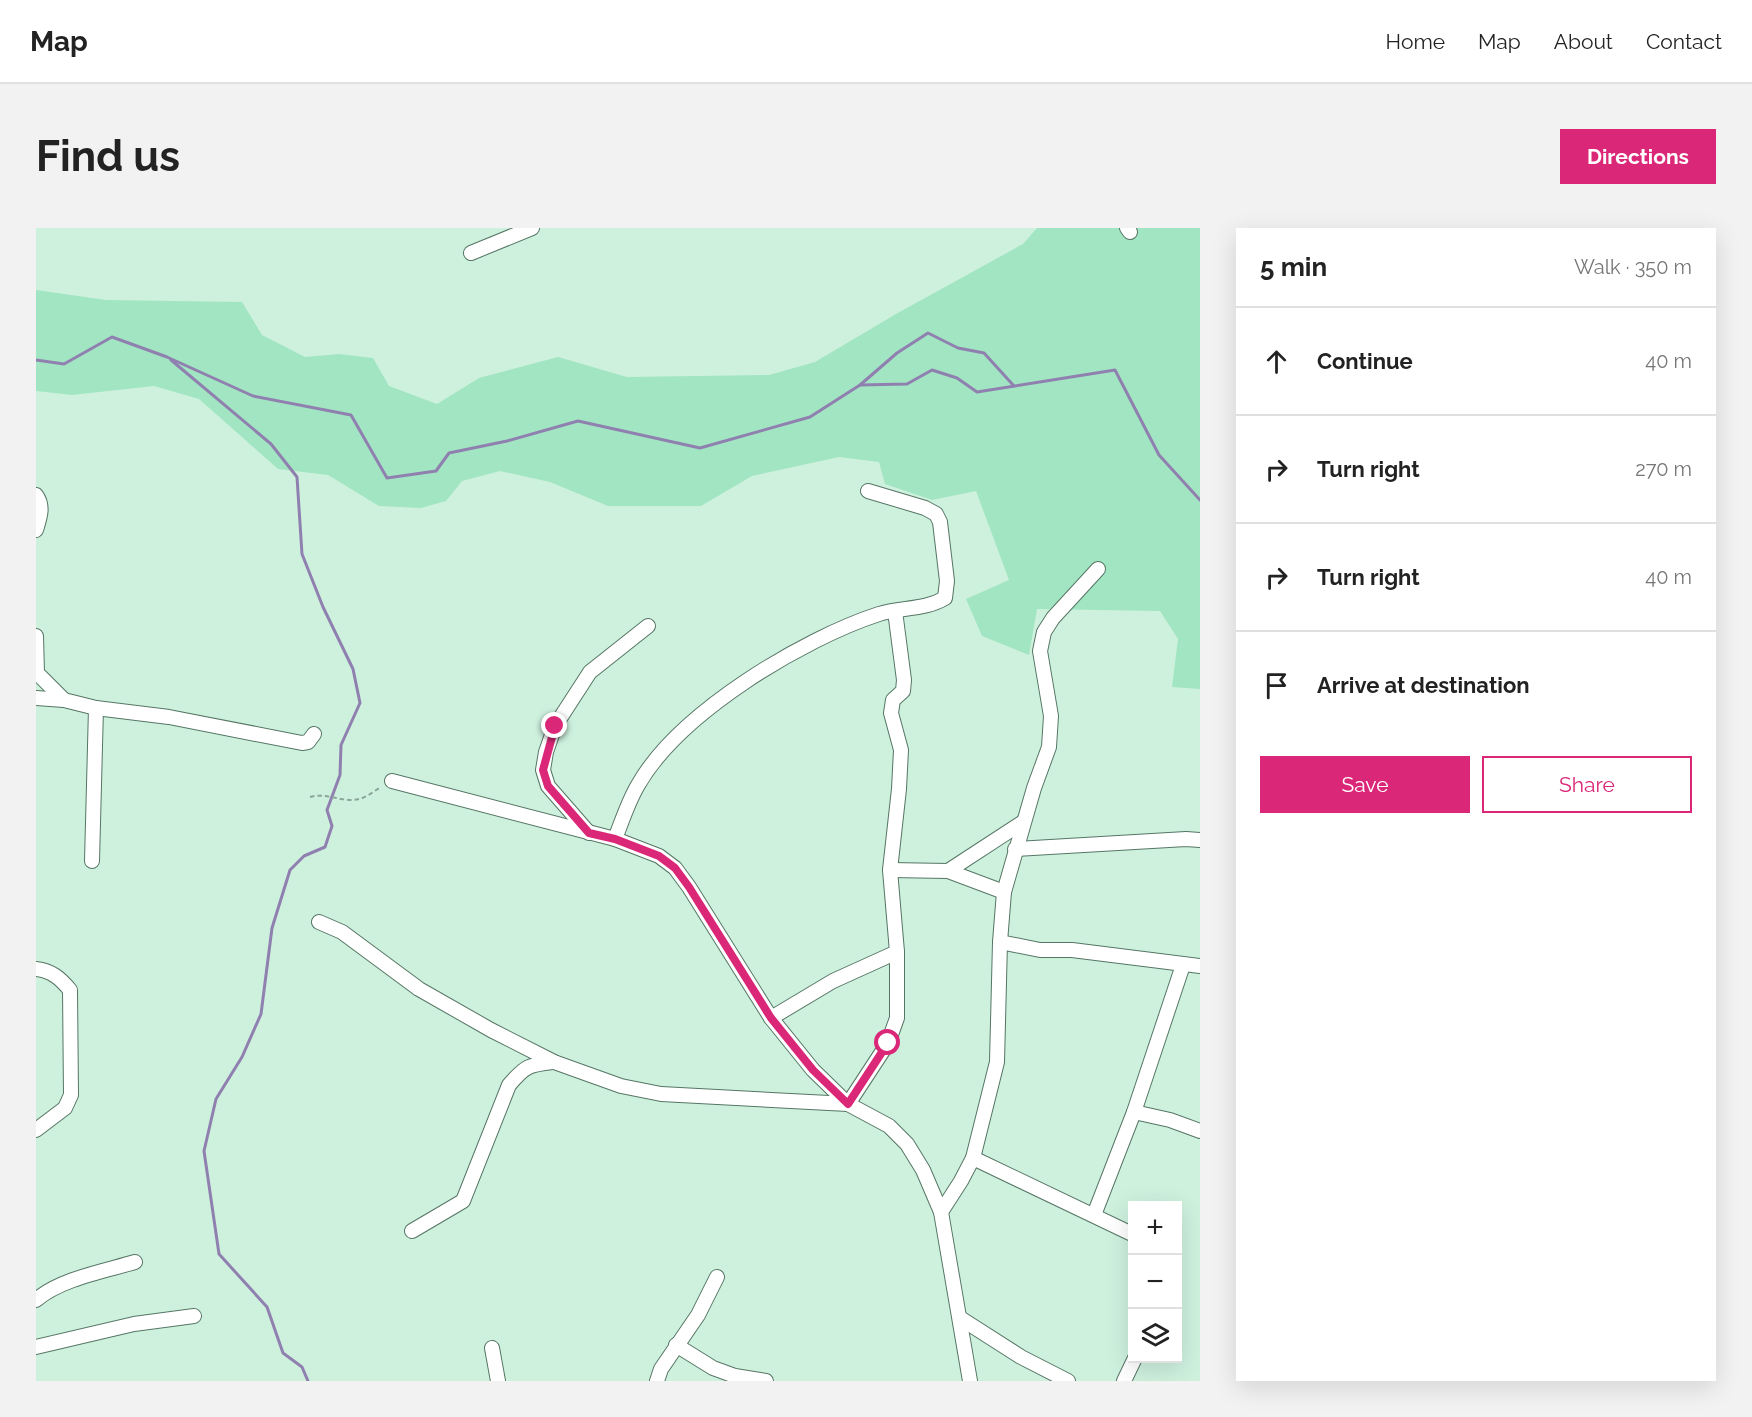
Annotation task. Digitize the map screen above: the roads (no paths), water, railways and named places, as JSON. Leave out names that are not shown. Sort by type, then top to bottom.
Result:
[{"type":"street","points":[[471,253],[532,228]]},
{"type":"street","points":[[615,839],[639,783],[669,743],[720,699],[789,654],[826,636],[880,613],[935,604],[945,598],[947,581],[940,522],[936,514],[925,508],[868,491]]},
{"type":"street","points":[[36,495],[40,501],[41,513],[36,530]]},
{"type":"street","points":[[941,1212],[962,1181],[973,1158],[998,1062],[1000,942],[1004,892],[1023,822],[1049,747],[1051,716],[1040,651],[1044,632],[1053,618],[1098,569]]},
{"type":"street","points":[[848,1104],[893,1033],[897,1018],[897,952],[890,870],[901,750],[891,713],[894,700],[903,691],[904,680],[895,611]]},
{"type":"street","points":[[589,833],[548,786],[543,770],[546,752],[555,726],[590,672],[648,626]]},
{"type":"street","points":[[36,636],[36,673],[64,700]]},
{"type":"street","points":[[36,698],[64,700],[96,708],[169,717],[302,743],[308,742],[314,734]]},
{"type":"street","points":[[92,861],[96,708]]},
{"type":"street","points":[[392,781],[615,839],[659,856],[675,868],[771,1018],[813,1070],[848,1104],[889,1126],[907,1144],[923,1170],[941,1212],[970,1381]]},
{"type":"street","points":[[948,871],[1023,822]]},
{"type":"street","points":[[1015,849],[1200,840]]},
{"type":"street","points":[[890,870],[948,871],[1004,892]]},
{"type":"street","points":[[319,922],[342,932],[419,989],[491,1030],[554,1062],[621,1086],[662,1094],[848,1104]]},
{"type":"street","points":[[1000,942],[1040,950],[1072,950],[1200,966]]},
{"type":"street","points":[[771,1018],[833,981],[897,952]]},
{"type":"street","points":[[1094,1215],[1134,1112],[1156,1040],[1183,965]]},
{"type":"street","points":[[36,969],[49,971],[61,979],[70,990],[70,1095],[65,1108],[36,1130]]},
{"type":"street","points":[[412,1231],[463,1201],[509,1085],[522,1069],[535,1064],[554,1062]]},
{"type":"street","points":[[1134,1112],[1170,1120],[1200,1131]]},
{"type":"street","points":[[973,1158],[1128,1232]]},
{"type":"street","points":[[36,1300],[67,1283],[135,1262]]},
{"type":"street","points":[[657,1381],[661,1368],[698,1315],[717,1276]]},
{"type":"street","points":[[36,1347],[134,1324],[194,1316]]},
{"type":"street","points":[[960,1318],[1021,1357],[1068,1381]]},
{"type":"street","points":[[676,1345],[713,1368],[735,1376],[766,1381]]},
{"type":"street","points":[[492,1348],[498,1381]]},
{"type":"street","points":[[1124,1381],[1133,1363]]},
{"type":"waterway","points":[[860,385],[897,353],[928,333],[958,348],[984,353],[1014,386]]},
{"type":"waterway","points":[[36,360],[64,364],[112,337],[167,357],[253,396],[351,415],[387,478],[436,471],[449,453],[507,441],[578,421],[700,448],[810,417],[860,385],[907,384],[932,370],[957,378],[977,392],[1115,370],[1159,455],[1200,500]]},
{"type":"waterway","points":[[171,360],[271,444],[297,477],[302,554],[323,607],[353,669],[360,703],[341,745],[340,775],[327,810],[332,826],[325,847],[304,856],[290,870],[272,928],[261,1014],[242,1057],[216,1099],[204,1151],[219,1254],[267,1307],[283,1353],[302,1367],[308,1381]]}]
